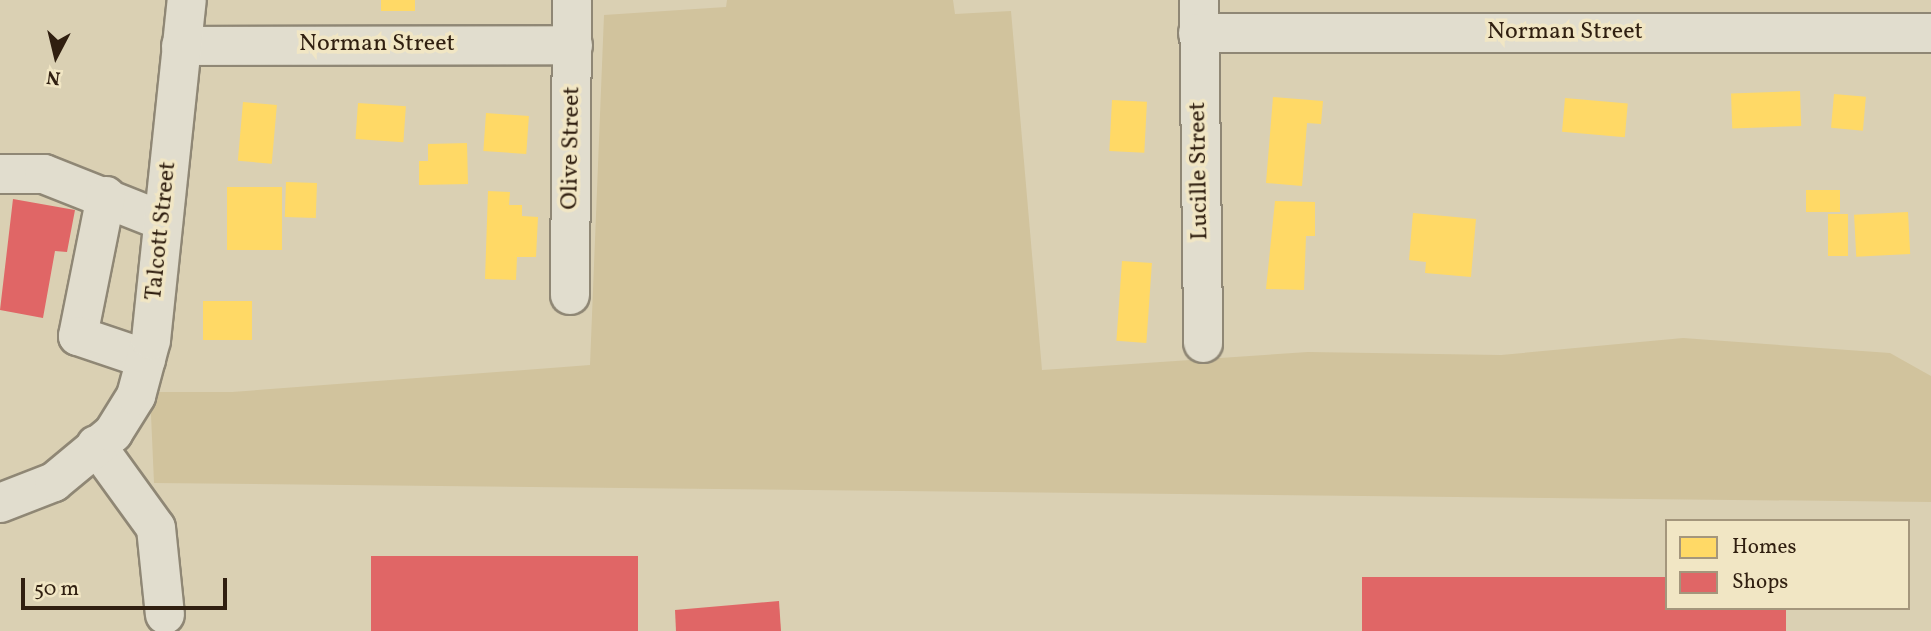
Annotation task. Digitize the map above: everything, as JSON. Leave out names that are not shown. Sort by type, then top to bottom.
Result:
[{"type":"street","name":"Talcott Street","points":[[0,503],[54,482],[113,433],[136,396],[146,359],[187,0]]},
{"type":"street","name":"Olive Street","points":[[569,295],[572,0]]},
{"type":"street","name":"Norman Street","points":[[1198,16],[1931,33]]},
{"type":"street","name":"Lucille Street","points":[[1198,16],[1203,343]]},
{"type":"street","name":"Norman Street","points":[[181,46],[573,45]]},
{"type":"street","points":[[0,174],[44,174],[106,196],[163,221]]},
{"type":"street","points":[[106,196],[78,336],[146,359]]},
{"type":"street","points":[[96,445],[156,528],[169,626]]},
{"type":"shaded area","points":[[727,0],[953,0],[955,14],[1011,11],[1042,370],[1308,352],[1501,355],[1683,338],[1890,353],[1931,376],[1931,502],[154,483],[150,392],[232,392],[590,365],[604,15],[726,7]]},
{"type":"building: Homes","points":[[381,0],[415,0],[415,11],[381,11]]},
{"type":"building: Homes","points":[[1800,91],[1801,126],[1732,128],[1731,93]]},
{"type":"building: Homes","points":[[1834,94],[1866,97],[1863,131],[1831,128]]},
{"type":"building: Homes","points":[[1273,97],[1323,101],[1321,124],[1307,123],[1302,186],[1266,183]]},
{"type":"building: Homes","points":[[1565,98],[1628,103],[1625,137],[1562,132]]},
{"type":"building: Homes","points":[[1112,100],[1147,102],[1144,153],[1109,151]]},
{"type":"building: Homes","points":[[243,102],[277,105],[272,164],[238,161]]},
{"type":"building: Homes","points":[[358,103],[406,106],[403,142],[355,139]]},
{"type":"building: Homes","points":[[486,113],[529,116],[526,154],[483,151]]},
{"type":"building: Homes","points":[[467,143],[468,184],[419,185],[419,161],[428,161],[428,144]]},
{"type":"building: Homes","points":[[286,182],[317,183],[316,218],[285,217]]},
{"type":"building: Homes","points":[[227,187],[282,187],[282,250],[227,250]]},
{"type":"building: Homes","points":[[1806,190],[1840,190],[1840,212],[1806,212]]},
{"type":"building: Homes","points":[[488,191],[510,192],[509,205],[522,205],[522,216],[538,217],[536,257],[517,257],[516,280],[485,279]]},
{"type":"building: Homes","points":[[1275,201],[1315,202],[1315,236],[1306,236],[1304,290],[1266,289]]},
{"type":"building: Homes","points":[[1908,212],[1910,254],[1856,257],[1854,215]]},
{"type":"building: Homes","points":[[1413,213],[1476,219],[1471,277],[1425,273],[1426,262],[1409,260]]},
{"type":"building: Homes","points":[[1828,214],[1848,214],[1848,256],[1828,256]]},
{"type":"building: Homes","points":[[1122,261],[1152,263],[1146,343],[1116,341]]},
{"type":"building: Homes","points":[[203,301],[252,301],[252,340],[203,340]]},
{"type":"building: Shops","points":[[13,199],[75,210],[67,252],[55,251],[43,318],[0,310]]},
{"type":"building: Shops","points":[[371,556],[638,556],[638,631],[371,631]]},
{"type":"building: Shops","points":[[1362,577],[1665,577],[1665,610],[1786,610],[1786,631],[1362,631]]},
{"type":"building: Shops","points":[[779,601],[781,631],[676,631],[675,610]]}]
